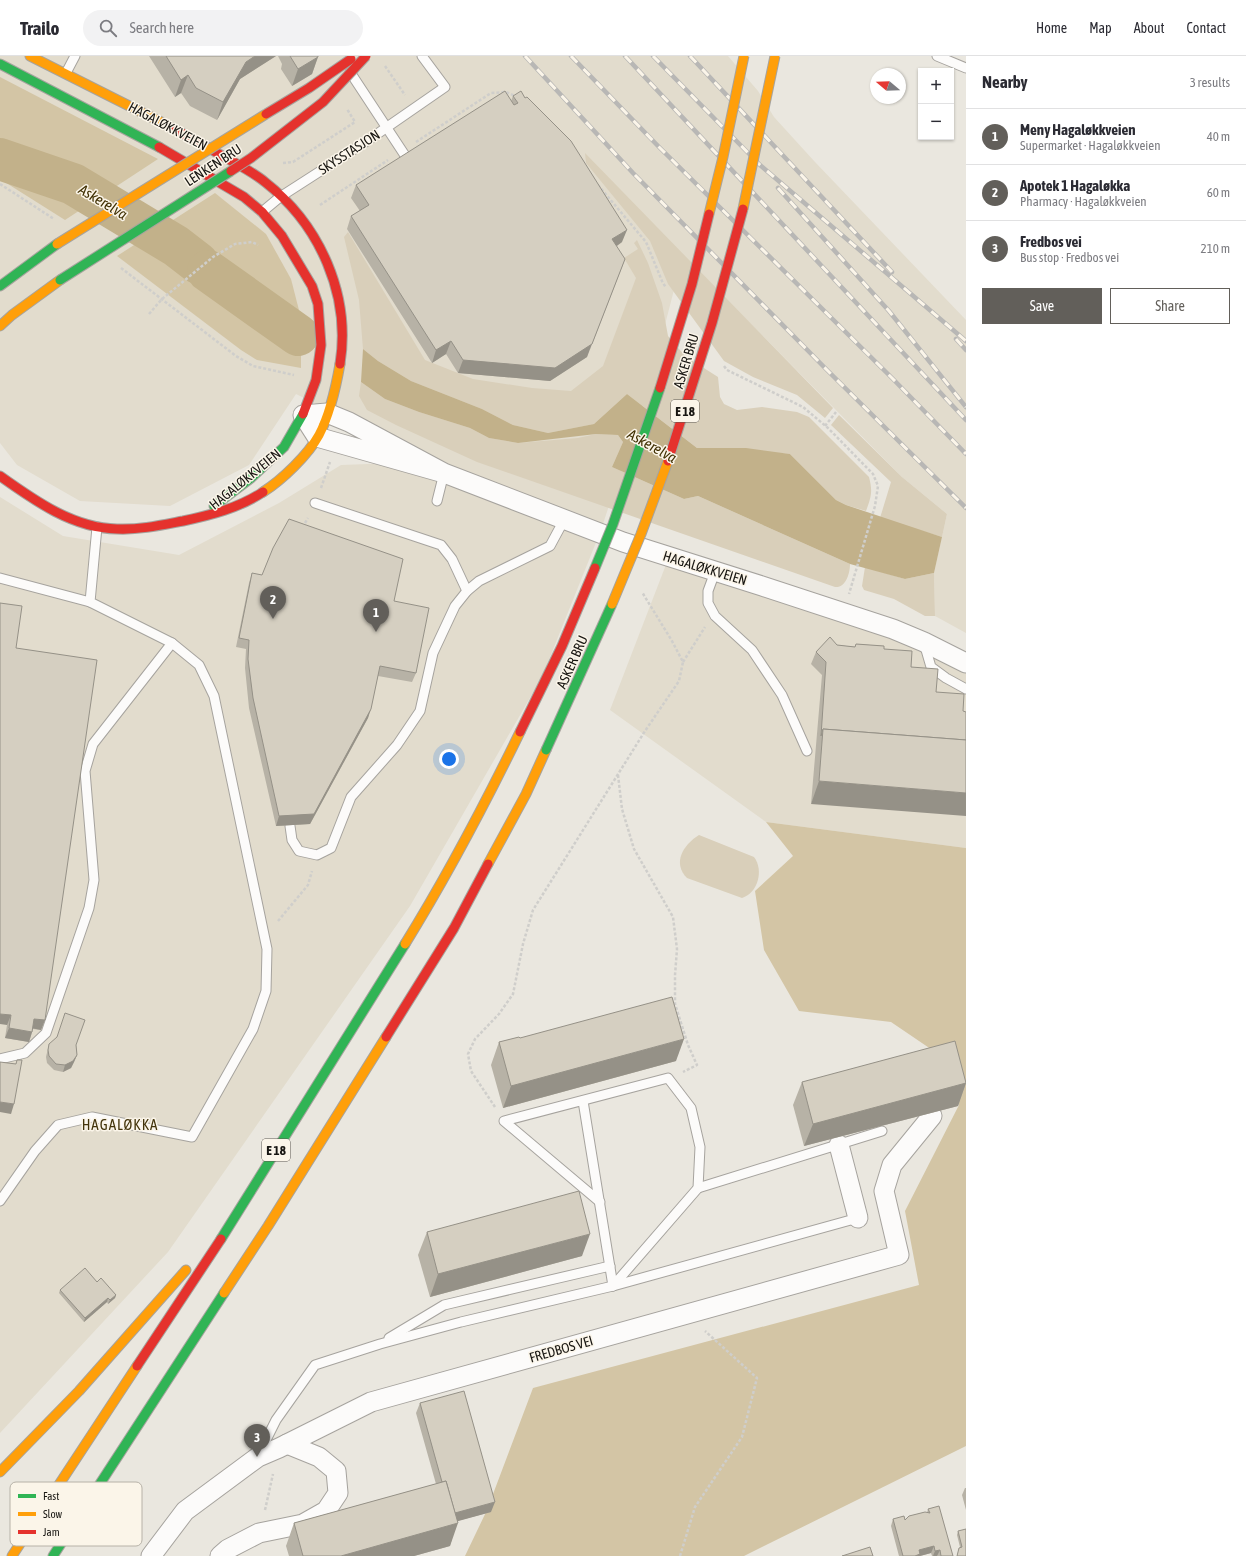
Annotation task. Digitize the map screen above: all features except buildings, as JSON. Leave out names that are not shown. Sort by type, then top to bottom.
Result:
[{"type":"main road","name":"HAGALØKKVEIEN","points":[[0,476],[29,497],[50,509],[69,518],[97,527],[121,529],[146,528],[195,519],[234,508],[268,489],[292,467],[317,437],[337,384],[341,366],[343,333],[340,298],[332,270],[319,244],[300,217],[280,197],[263,181],[200,142],[30,56]]},
{"type":"main road","name":"LENKEN BRU","points":[[0,286],[57,244],[309,88],[355,56]]},
{"type":"main road","name":"LENKEN BRU","points":[[0,326],[12,315],[60,280],[244,162],[323,102],[366,56]]},
{"type":"main road","name":"ASKER BRU","points":[[239,1210],[427,908],[497,780],[562,646],[613,524],[651,416],[692,284],[723,157],[744,56]]},
{"type":"main road","name":"ASKER BRU","points":[[101,1482],[268,1226],[454,928],[526,794],[588,661],[638,541],[680,427],[722,292],[754,165],[775,56]]},
{"type":"main road","name":"HAGALØKKVEIEN","points":[[0,64],[176,156],[244,197],[262,212],[282,236],[312,286],[318,304],[321,345],[316,380],[303,415],[284,447],[251,478],[226,498],[195,519]]},
{"type":"main road","name":"E 18","points":[[0,1472],[79,1391],[239,1210]]},
{"type":"main road","name":"E 18","points":[[61,1482],[239,1210]]},
{"type":"main road","name":"E 18","points":[[12,1556],[19,1546]]},
{"type":"main road","name":"ASKER BRU","points":[[53,1556],[60,1546]]},
{"type":"street","name":"HAGALØKKVEIEN","points":[[303,415],[327,413],[349,422],[444,473]]},
{"type":"street","points":[[303,415],[317,437]]},
{"type":"street","name":"HAGALØKKVEIEN","points":[[317,437],[444,473],[623,542],[864,619],[924,642],[966,663]]},
{"type":"street","name":"FREDBOS VEI","points":[[151,1556],[185,1511],[258,1457],[371,1402],[899,1255],[884,1191],[892,1165],[932,1116]]},
{"type":"street","points":[[839,1145],[858,1218]]},
{"type":"street","points":[[220,1556],[228,1549],[259,1533],[303,1524],[326,1511],[338,1493],[336,1471],[319,1457],[283,1446]]},
{"type":"lane","points":[[66,73],[75,56]]},
{"type":"lane","name":"SKYSSTASJON","points":[[262,212],[280,197],[387,127],[339,56]]},
{"type":"lane","points":[[406,157],[387,127],[445,87],[422,56]]},
{"type":"lane","points":[[937,56],[966,68]]},
{"type":"lane","points":[[437,501],[444,473]]},
{"type":"lane","points":[[315,504],[441,545],[452,559],[467,591]]},
{"type":"lane","points":[[290,826],[292,840],[299,852],[317,855],[331,848],[351,797],[397,745],[420,711],[433,653],[455,606],[467,591],[479,581],[550,546],[564,520]]},
{"type":"lane","points":[[90,602],[97,527]]},
{"type":"lane","points":[[715,572],[708,591],[708,602],[714,616],[752,650],[782,695],[807,751]]},
{"type":"lane","points":[[0,578],[90,602],[172,643],[199,665],[214,696],[268,949],[266,991],[253,1029],[192,1137],[92,1117],[58,1124],[35,1150],[0,1201]]},
{"type":"lane","points":[[924,642],[931,667],[946,678],[966,689]]},
{"type":"lane","points":[[0,1059],[25,1053],[46,1033],[89,908],[94,880],[85,771],[93,744],[172,643]]},
{"type":"lane","points":[[504,1121],[668,1078],[691,1108],[700,1147],[698,1188]]},
{"type":"lane","points":[[583,1101],[613,1286]]},
{"type":"lane","points":[[504,1121],[600,1202]]},
{"type":"lane","points":[[613,1286],[698,1188],[882,1131]]},
{"type":"lane","points":[[258,1457],[276,1420],[315,1365],[380,1344],[461,1322],[613,1286],[858,1218]]},
{"type":"lane","points":[[380,1344],[444,1305],[610,1266]]},
{"type":"path","points":[[382,62],[406,96]]},
{"type":"path","points":[[0,184],[40,209],[59,223]]},
{"type":"path","points":[[149,314],[162,299],[213,257],[235,244],[252,242],[264,248]]},
{"type":"path","points":[[117,266],[236,356],[253,366],[297,376]]},
{"type":"path","points":[[825,426],[836,412]]},
{"type":"path","points":[[849,595],[876,506]]},
{"type":"path","points":[[641,591],[672,641],[683,662]]},
{"type":"path","points":[[504,1121],[471,1071],[468,1054],[475,1039],[499,1014],[513,994],[523,944],[533,910],[618,774],[679,681],[683,662],[708,622],[714,616]]},
{"type":"path","points":[[618,774],[622,809],[634,849],[673,916],[678,949],[675,975],[675,1004],[688,1045],[698,1065],[668,1078]]},
{"type":"path","points":[[265,938],[308,886],[317,855]]},
{"type":"path","points":[[680,1556],[695,1507],[742,1436],[757,1378],[712,1339],[689,1313]]},
{"type":"path","points":[[259,1533],[283,1446]]},
{"type":"shaded area","points":[[0,56],[728,56],[758,91],[774,117],[966,320],[966,633],[935,616],[934,573],[947,514],[902,477],[683,255],[652,375],[601,530],[426,458],[296,394],[249,465],[170,506],[80,501],[17,465],[0,443]]},
{"type":"shaded area","points":[[0,77],[158,159],[65,220],[0,179]]},
{"type":"shaded area","points":[[585,153],[833,408],[825,418],[797,395],[753,377],[724,361],[668,284],[650,241],[586,163]]},
{"type":"shaded area","points":[[215,193],[266,234],[291,279],[301,318],[301,368],[257,360],[241,350],[117,256]]},
{"type":"shaded area","points":[[348,232],[425,360],[473,379],[532,388],[571,391],[603,366],[636,278],[624,258],[638,249],[634,243],[637,240],[648,263],[662,303],[668,336],[685,356],[718,377],[720,397],[724,404],[737,410],[762,407],[797,412],[809,417],[869,477],[871,494],[866,511],[846,505],[836,500],[790,454],[719,448],[697,448],[627,394],[594,424],[548,433],[513,425],[482,409],[411,381],[378,361],[363,349],[359,300],[344,237]]},
{"type":"shaded area","points":[[361,382],[385,399],[419,412],[470,428],[489,438],[518,443],[578,438],[596,434],[618,435],[623,442],[612,467],[684,499],[698,496],[850,564],[847,579],[845,583],[839,587],[835,587],[477,462],[367,410],[359,396]]},
{"type":"shaded area","points":[[839,415],[902,477],[947,514],[942,537],[880,518],[891,482],[831,425]]},
{"type":"shaded area","points":[[424,462],[599,535],[542,677],[410,906],[168,1252],[0,1433],[0,497],[63,536],[179,555],[279,503],[341,465]]},
{"type":"shaded area","points":[[667,562],[895,638],[966,673],[966,848],[766,822],[610,710]]},
{"type":"shaded area","points":[[865,567],[905,579],[934,573],[935,616],[925,616],[894,599],[864,590],[862,586]]},
{"type":"shaded area","points":[[766,822],[966,848],[966,1446],[744,1556],[465,1556],[487,1510],[533,1388],[919,1285],[905,1211],[959,1105],[947,1060],[891,1022],[799,1011],[764,950],[755,891],[793,856]]},
{"type":"shaded area","points":[[699,835],[754,857],[759,868],[759,874],[755,886],[748,895],[742,898],[687,878],[680,866],[681,855],[688,844]]},
{"type":"water","points":[[363,349],[378,361],[411,381],[482,409],[513,425],[548,433],[594,424],[627,394],[697,448],[746,448],[790,454],[836,500],[846,505],[942,537],[934,573],[905,579],[850,564],[698,496],[684,499],[612,467],[623,442],[618,435],[596,434],[518,443],[489,438],[470,428],[419,412],[385,399],[361,382]]},
{"type":"waterway","name":"Askerelva","points":[[0,159],[73,184],[176,246],[198,263]]},
{"type":"waterway","name":"Askerelva","points":[[208,271],[298,335]]},
{"type":"railway","points":[[525,56],[633,173],[828,371],[966,508]]},
{"type":"railway","points":[[571,56],[659,147],[892,378],[966,454]]},
{"type":"railway","points":[[625,56],[966,420]]},
{"type":"railway","points":[[653,56],[760,165],[966,341]]},
{"type":"railway","points":[[690,56],[892,272]]},
{"type":"railway","points":[[778,188],[889,311],[966,407]]},
{"type":"railway","points":[[956,339],[966,350]]},
{"type":"traffic: fast","points":[[0,64],[159,147]]},
{"type":"traffic: fast","points":[[60,280],[231,171]]},
{"type":"traffic: fast","points":[[0,286],[57,244]]},
{"type":"traffic: fast","points":[[595,568],[613,524],[660,388]]},
{"type":"traffic: fast","points":[[214,506],[251,478],[284,447],[303,414]]},
{"type":"traffic: fast","points":[[546,750],[612,604]]},
{"type":"traffic: fast","points":[[221,1239],[405,944]]},
{"type":"traffic: fast","points":[[101,1482],[224,1293]]},
{"type":"traffic: fast","points":[[53,1556],[60,1546]]},
{"type":"traffic: slow","points":[[30,56],[167,125]]},
{"type":"traffic: slow","points":[[709,214],[723,157],[744,56]]},
{"type":"traffic: slow","points":[[743,209],[775,56]]},
{"type":"traffic: slow","points":[[57,244],[266,114]]},
{"type":"traffic: slow","points":[[0,326],[12,315],[60,280]]},
{"type":"traffic: slow","points":[[263,492],[278,481],[294,466],[308,451],[319,435],[332,400],[340,364]]},
{"type":"traffic: slow","points":[[612,604],[641,534],[668,461]]},
{"type":"traffic: slow","points":[[405,944],[465,840],[520,732]]},
{"type":"traffic: slow","points":[[488,864],[526,794],[546,750]]},
{"type":"traffic: slow","points":[[224,1293],[268,1226],[386,1037]]},
{"type":"traffic: slow","points":[[0,1472],[79,1391],[186,1270]]},
{"type":"traffic: slow","points":[[61,1482],[137,1366]]},
{"type":"traffic: slow","points":[[12,1556],[19,1546]]},
{"type":"traffic: jam","points":[[231,171],[251,158],[323,102],[366,56]]},
{"type":"traffic: jam","points":[[266,114],[309,88],[351,59]]},
{"type":"traffic: jam","points":[[167,125],[243,167],[265,182],[284,199],[301,219],[316,240],[336,287],[341,312],[342,338],[340,364]]},
{"type":"traffic: jam","points":[[159,147],[244,197],[262,212],[282,236],[312,286],[318,304],[321,345],[316,380],[303,414]]},
{"type":"traffic: jam","points":[[668,461],[712,323],[743,209]]},
{"type":"traffic: jam","points":[[660,388],[692,284],[709,214]]},
{"type":"traffic: jam","points":[[0,476],[55,512],[85,524],[117,529],[151,527],[204,516],[235,507],[263,492]]},
{"type":"traffic: jam","points":[[520,732],[562,646],[595,568]]},
{"type":"traffic: jam","points":[[386,1037],[454,928],[488,864]]},
{"type":"traffic: jam","points":[[137,1366],[221,1239]]},
{"type":"place","name":"Apotek 1 Hagaløkka","points":[[273,619]]},
{"type":"place","name":"Meny Hagaløkkveien","points":[[376,632]]},
{"type":"place","name":"Fredbos vei","points":[[257,1457]]},
{"type":"district","name":"HAGALØKKA","points":[[120,1125]]}]
